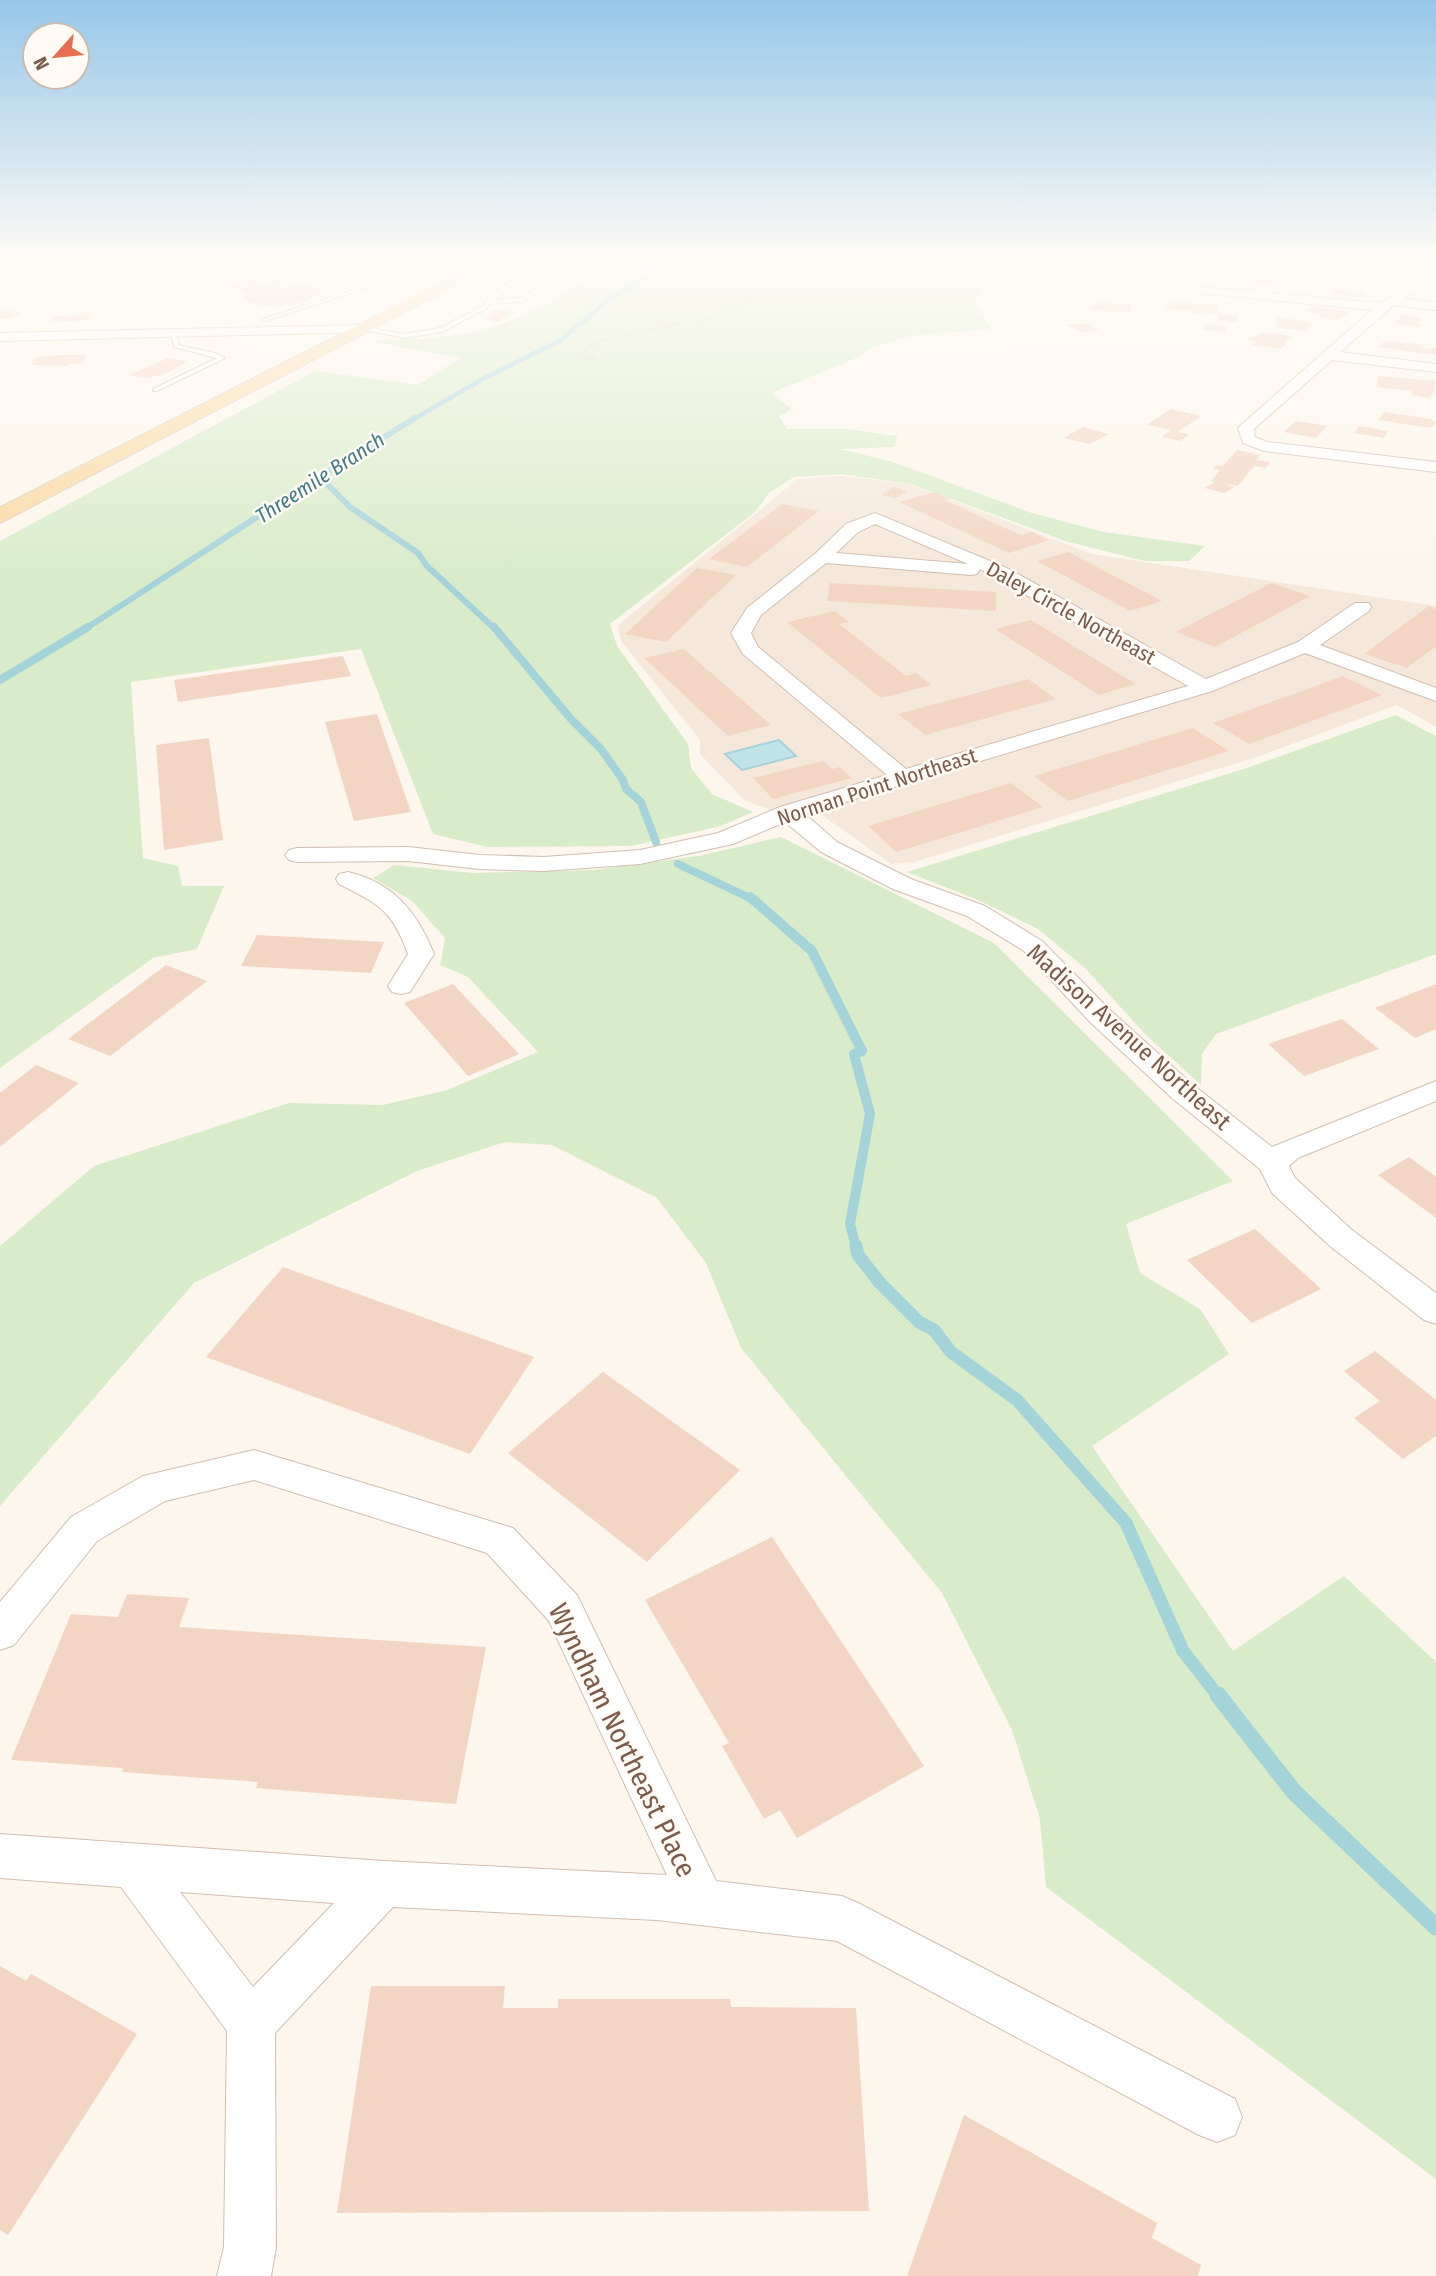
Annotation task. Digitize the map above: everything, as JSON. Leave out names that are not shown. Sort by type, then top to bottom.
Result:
[{"type":"main road","points":[[0,516],[297,363]]},
{"type":"street","points":[[1320,363],[1246,428],[1248,440],[1264,446],[1434,463]]},
{"type":"street","points":[[1396,363],[1436,368]]},
{"type":"street","name":"Daley Circle Northeast","points":[[902,777],[750,650],[741,633],[754,612],[822,557],[852,528],[875,518],[1003,573],[1205,687]]},
{"type":"street","points":[[822,557],[1003,573]]},
{"type":"street","name":"Norman Point Northeast","points":[[401,986],[421,954],[410,923],[391,901],[297,855],[408,854],[480,862],[544,864],[640,857],[725,839],[788,812],[1205,687],[1305,646],[1362,607]]},
{"type":"street","points":[[1305,646],[1436,695]]},
{"type":"street","name":"Madison Avenue Northeast","points":[[788,812],[829,847],[902,884],[976,911],[1032,946],[1100,1016],[1182,1091],[1272,1163],[1283,1185],[1341,1238],[1436,1311]]},
{"type":"street","points":[[1272,1163],[1287,1151],[1436,1090]]},
{"type":"street","name":"Wyndham Northeast Place","points":[[0,1632],[84,1529],[156,1487],[254,1465],[500,1540],[563,1608],[703,1903]]},
{"type":"street","name":"Wyndham Northeast Place","points":[[0,1856],[384,1884],[657,1897],[842,1919],[1217,2117]]},
{"type":"street","points":[[133,1866],[251,2024],[250,2247],[244,2276]]},
{"type":"street","points":[[251,2024],[384,1884]]},
{"type":"lane","points":[[155,390],[211,363]]},
{"type":"shaded area","points":[[841,476],[910,484],[1092,554],[1436,606],[1436,727],[1397,705],[1257,757],[914,862],[891,864],[802,801],[770,810],[744,800],[700,754],[700,740],[621,641],[618,625],[798,479]]},
{"type":"green space","points":[[452,363],[844,363],[771,393],[792,409],[779,416],[787,429],[847,429],[897,436],[895,447],[840,449],[893,462],[1032,513],[1104,532],[1205,546],[1189,561],[1145,561],[1065,541],[911,484],[841,474],[794,477],[769,493],[755,512],[610,624],[617,646],[688,744],[691,768],[712,794],[753,812],[721,826],[631,846],[487,847],[433,834],[361,649],[131,682],[143,858],[178,866],[182,886],[224,886],[197,949],[153,958],[0,1068],[0,541],[315,371],[418,385]]},
{"type":"green space","points":[[1396,715],[1436,736],[1436,954],[1216,1034],[1202,1054],[1201,1085],[1145,1034],[1086,969],[1038,929],[978,900],[907,872],[1247,768]]},
{"type":"green space","points":[[781,837],[994,943],[1233,1181],[1126,1224],[1140,1273],[1200,1309],[1229,1354],[1092,1446],[1233,1651],[1344,1576],[1436,1662],[1436,2179],[1046,1887],[1040,1819],[1012,1730],[942,1593],[741,1348],[706,1263],[657,1198],[552,1145],[505,1142],[417,1171],[194,1283],[0,1506],[0,1246],[94,1166],[289,1103],[383,1105],[447,1090],[538,1052],[468,977],[440,965],[445,938],[412,901],[373,878],[394,865],[473,873],[594,870],[698,856]]},
{"type":"water","points":[[779,740],[796,756],[742,770],[725,754]]},
{"type":"building","points":[[32,363],[79,363],[66,366],[31,365]]},
{"type":"building","points":[[156,363],[184,363],[170,372],[149,378],[129,375]]},
{"type":"building","points":[[1379,376],[1435,381],[1434,390],[1430,398],[1411,395],[1412,391],[1376,387]]},
{"type":"building","points":[[1171,409],[1201,416],[1178,432],[1189,434],[1181,441],[1162,437],[1171,430],[1147,425]]},
{"type":"building","points":[[1384,412],[1436,422],[1431,428],[1378,420]]},
{"type":"building","points":[[1296,421],[1327,426],[1316,438],[1284,432]]},
{"type":"building","points":[[1359,426],[1388,431],[1384,438],[1354,433]]},
{"type":"building","points":[[1083,427],[1109,434],[1089,444],[1064,438]]},
{"type":"building","points":[[1237,450],[1260,455],[1256,460],[1270,462],[1266,468],[1254,466],[1238,486],[1221,483],[1234,487],[1225,493],[1205,488],[1215,482],[1211,481],[1220,470],[1213,469],[1217,465],[1223,466]]},
{"type":"building","points":[[893,487],[907,491],[896,498],[881,495]]},
{"type":"building","points":[[934,492],[950,499],[944,500],[1021,535],[1031,532],[1049,540],[1009,553],[899,502]]},
{"type":"building","points":[[782,504],[819,511],[747,567],[709,559]]},
{"type":"building","points":[[1068,552],[1162,601],[1130,611],[1037,561]]},
{"type":"building","points":[[697,568],[736,575],[666,642],[625,634]]},
{"type":"building","points":[[830,583],[996,592],[996,611],[827,601]]},
{"type":"building","points":[[1271,583],[1310,596],[1215,647],[1176,632]]},
{"type":"building","points":[[1429,606],[1436,609],[1436,646],[1407,668],[1364,654]]},
{"type":"building","points":[[835,611],[849,622],[839,624],[906,676],[916,673],[932,685],[881,698],[787,622]]},
{"type":"building","points":[[1031,620],[1136,684],[1099,695],[995,629]]},
{"type":"building","points":[[684,649],[771,725],[728,736],[644,658]]},
{"type":"building","points":[[343,656],[351,676],[178,702],[174,680]]},
{"type":"building","points":[[1343,676],[1382,695],[1250,744],[1213,723]]},
{"type":"building","points":[[1028,679],[1056,699],[925,735],[898,714]]},
{"type":"building","points":[[377,714],[411,812],[354,821],[325,722]]},
{"type":"building","points":[[1193,728],[1229,751],[1068,801],[1034,776]]},
{"type":"building","points":[[209,738],[223,840],[164,850],[156,745]]},
{"type":"building","points":[[823,761],[832,769],[840,767],[852,778],[773,799],[753,778]]},
{"type":"building","points":[[1011,783],[1043,807],[896,852],[868,826]]},
{"type":"building","points":[[257,935],[384,942],[371,973],[241,966]]},
{"type":"building","points":[[166,965],[207,981],[110,1056],[68,1039]]},
{"type":"building","points":[[453,984],[519,1054],[468,1076],[404,1003]]},
{"type":"building","points":[[1436,984],[1436,1029],[1415,1038],[1375,1008]]},
{"type":"building","points":[[1342,1019],[1379,1049],[1304,1076],[1268,1044]]},
{"type":"building","points":[[36,1065],[79,1083],[0,1147],[0,1093]]},
{"type":"building","points":[[1409,1157],[1436,1177],[1436,1218],[1378,1175]]},
{"type":"building","points":[[1255,1229],[1321,1289],[1252,1323],[1187,1260]]},
{"type":"building","points":[[283,1267],[534,1357],[470,1454],[206,1357]]},
{"type":"building","points":[[1375,1351],[1436,1400],[1436,1436],[1403,1459],[1354,1418],[1380,1401],[1344,1371]]},
{"type":"building","points":[[603,1372],[740,1470],[647,1562],[508,1453]]},
{"type":"building","points":[[772,1537],[924,1766],[797,1838],[780,1810],[764,1819],[722,1746],[729,1743],[645,1600]]},
{"type":"building","points":[[127,1594],[189,1598],[179,1627],[486,1647],[456,1804],[256,1788],[258,1782],[122,1772],[123,1768],[11,1760],[71,1614],[118,1617]]},
{"type":"building","points":[[0,1966],[26,1981],[31,1974],[137,2034],[8,2235],[0,2230]]},
{"type":"building","points":[[371,1986],[505,1986],[503,2008],[558,2008],[558,1999],[730,1999],[731,2007],[856,2008],[869,2211],[337,2213]]},
{"type":"building","points":[[964,2115],[1157,2223],[1152,2238],[1201,2265],[1198,2276],[907,2276]]},
{"type":"waterway","name":"Threemile Branch","points":[[412,420],[515,363]]},
{"type":"waterway","name":"Threemile Branch","points":[[85,629],[300,489],[415,418]]},
{"type":"waterway","points":[[320,477],[350,507],[418,553],[427,566],[495,629]]},
{"type":"waterway","name":"Threemile Branch","points":[[0,680],[88,627]]},
{"type":"waterway","points":[[494,627],[571,719],[601,749],[623,780],[626,789],[641,802],[656,842]]},
{"type":"waterway","points":[[678,864],[752,899]]},
{"type":"waterway","points":[[750,897],[812,951],[862,1051],[854,1054],[870,1114],[850,1224],[856,1247]]},
{"type":"waterway","points":[[856,1246],[858,1255],[880,1283],[919,1322],[934,1330],[951,1352],[1017,1400],[1126,1523],[1183,1651],[1219,1697]]},
{"type":"waterway","points":[[1218,1695],[1294,1792],[1436,1927]]}]
